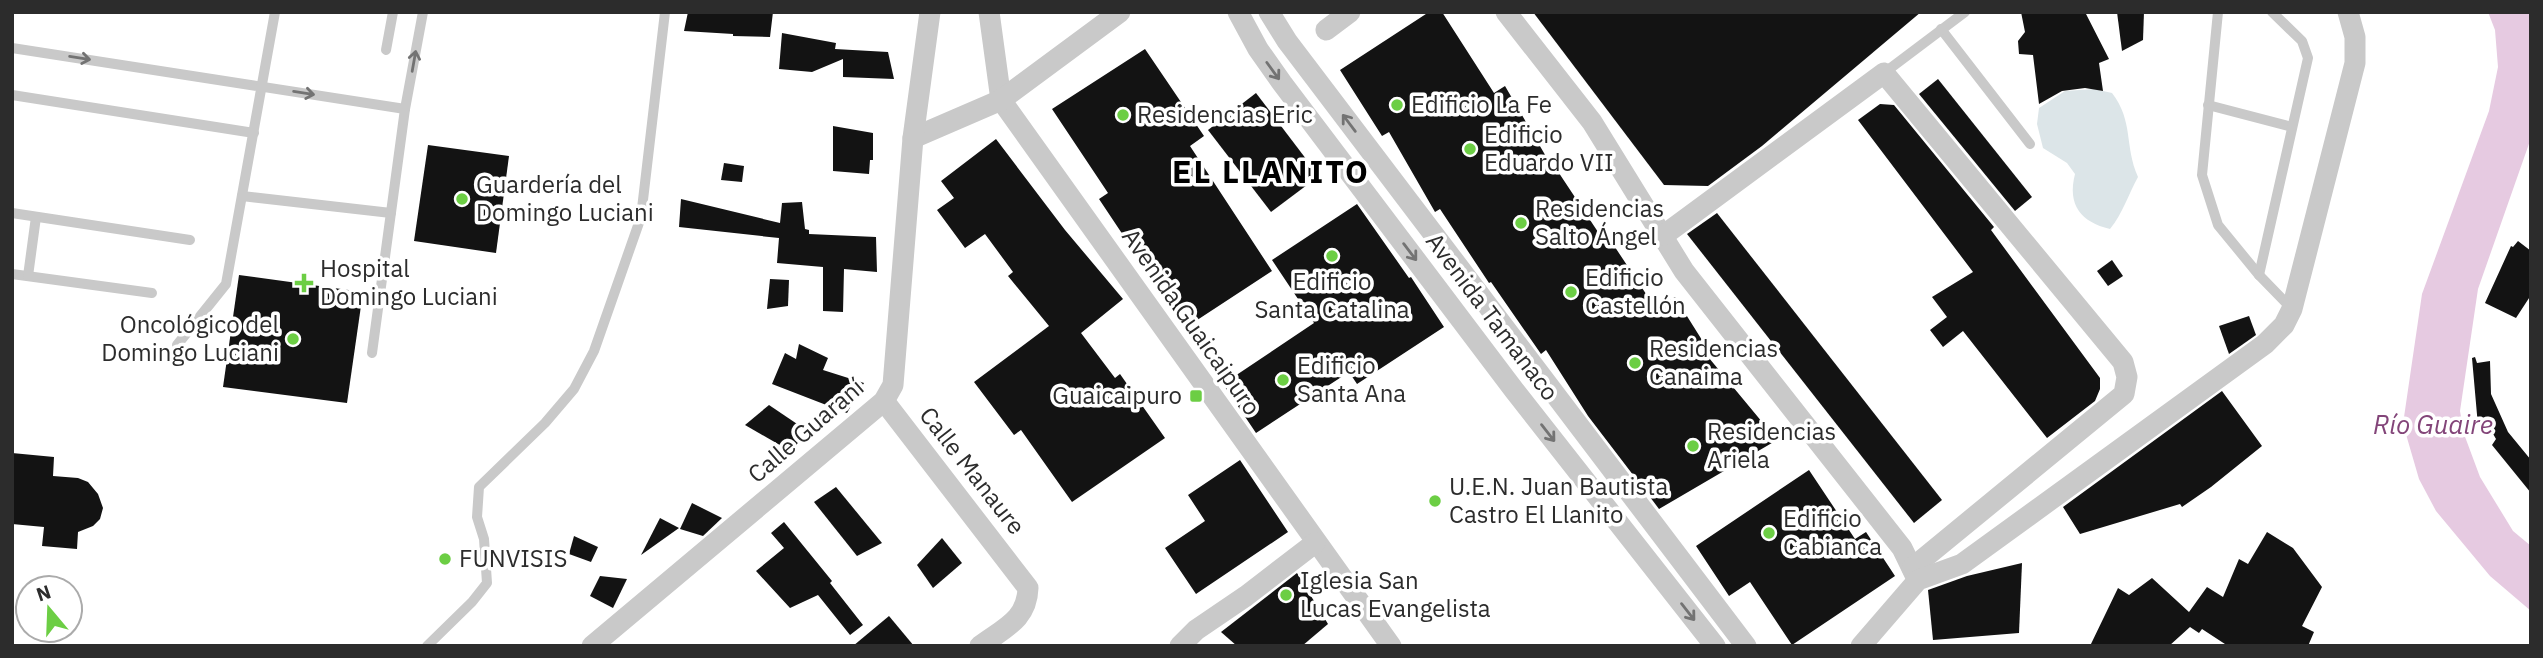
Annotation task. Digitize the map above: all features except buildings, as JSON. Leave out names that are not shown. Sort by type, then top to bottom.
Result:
[{"type":"street","name":"Calle Guaraní","points":[[592,646],[884,401],[893,385],[914,138],[930,12]]},
{"type":"street","name":"Avenida Guaicaipuro","points":[[989,12],[1001,100],[1391,646]]},
{"type":"street","points":[[914,138],[1001,100],[1120,12]]},
{"type":"street","name":"Avenida Tamanaco","points":[[1238,12],[1258,49],[1290,94],[1514,390],[1715,646]]},
{"type":"street","name":"Avenida Tamanaco","points":[[1269,12],[1296,52],[1746,646]]},
{"type":"street","points":[[1326,30],[1350,12]]},
{"type":"street","points":[[1506,12],[1592,122],[1684,271],[1902,548],[1915,574]]},
{"type":"street","points":[[1915,574],[1962,564],[2265,344],[2284,325],[2292,309],[2355,63],[2355,37],[2348,12]]},
{"type":"street","points":[[1664,235],[1884,74],[2123,362],[2127,377],[2124,394],[1915,574],[1887,619],[1861,646]]},
{"type":"street","name":"Calle Manaure","points":[[884,401],[1028,588],[1027,603],[1021,614],[980,646]]},
{"type":"street","points":[[1180,646],[1196,630],[1315,543]]},
{"type":"lane","points":[[177,345],[226,285],[275,12]]},
{"type":"lane","points":[[386,50],[393,12]]},
{"type":"lane","points":[[372,353],[405,109],[423,12]]},
{"type":"lane","points":[[427,646],[472,602],[487,583],[484,539],[477,517],[479,487],[545,423],[573,389],[594,351],[641,217],[665,12]]},
{"type":"lane","points":[[1884,74],[1965,12]]},
{"type":"lane","points":[[2218,12],[2202,175],[2218,225],[2259,275],[2292,309]]},
{"type":"lane","points":[[2259,275],[2308,58],[2302,41],[2272,12]]},
{"type":"lane","points":[[1941,29],[2029,144]]},
{"type":"lane","points":[[12,48],[405,109]]},
{"type":"lane","points":[[12,95],[254,133]]},
{"type":"lane","points":[[2208,105],[2292,127]]},
{"type":"lane","points":[[242,196],[391,214]]},
{"type":"lane","points":[[12,214],[190,240]]},
{"type":"lane","points":[[28,276],[36,217]]},
{"type":"lane","points":[[12,274],[152,293]]},
{"type":"shaded area","points":[[2094,89],[2112,93],[2119,104],[2138,177],[2110,229],[2091,222],[2079,210],[2073,195],[2075,174],[2067,163],[2043,148],[2037,124],[2039,108],[2065,91]]},
{"type":"water","name":"Río Guaire","points":[[2488,12],[2531,12],[2531,138],[2478,289],[2460,411],[2464,434],[2480,477],[2513,531],[2531,546],[2531,611],[2490,576],[2436,511],[2419,479],[2403,424],[2422,294],[2489,111],[2498,67],[2495,30]]},
{"type":"place","name":"Edificio La Fe","points":[[1397,105]]},
{"type":"place","name":"Residencias Eric","points":[[1123,115]]},
{"type":"place","name":"Edificio Eduardo VII","points":[[1470,149]]},
{"type":"place","name":"Guardería del Domingo Luciani","points":[[462,199]]},
{"type":"place","name":"Residencias Salto Ángel","points":[[1521,223]]},
{"type":"place","name":"Edificio Santa Catalina","points":[[1332,256]]},
{"type":"place","name":"Hospital Domingo Luciani","points":[[304,283]]},
{"type":"place","name":"Edificio Castellón","points":[[1571,292]]},
{"type":"place","name":"Oncológico del Domingo Luciani","points":[[293,339]]},
{"type":"place","name":"Residencias Canaima","points":[[1635,363]]},
{"type":"place","name":"Edificio Santa Ana","points":[[1283,380]]},
{"type":"place","name":"Guaicaipuro","points":[[1196,396]]},
{"type":"place","name":"Residencias Ariela","points":[[1693,446]]},
{"type":"place","name":"U.E.N. Juan Bautista Castro El Llanito","points":[[1435,501]]},
{"type":"place","name":"Edificio Cabianca","points":[[1769,533]]},
{"type":"place","name":"FUNVISIS","points":[[445,559]]},
{"type":"place","name":"Iglesia San Lucas Evangelista","points":[[1286,595]]},
{"type":"district","name":"EL LLANITO","points":[[1271,172]]}]
